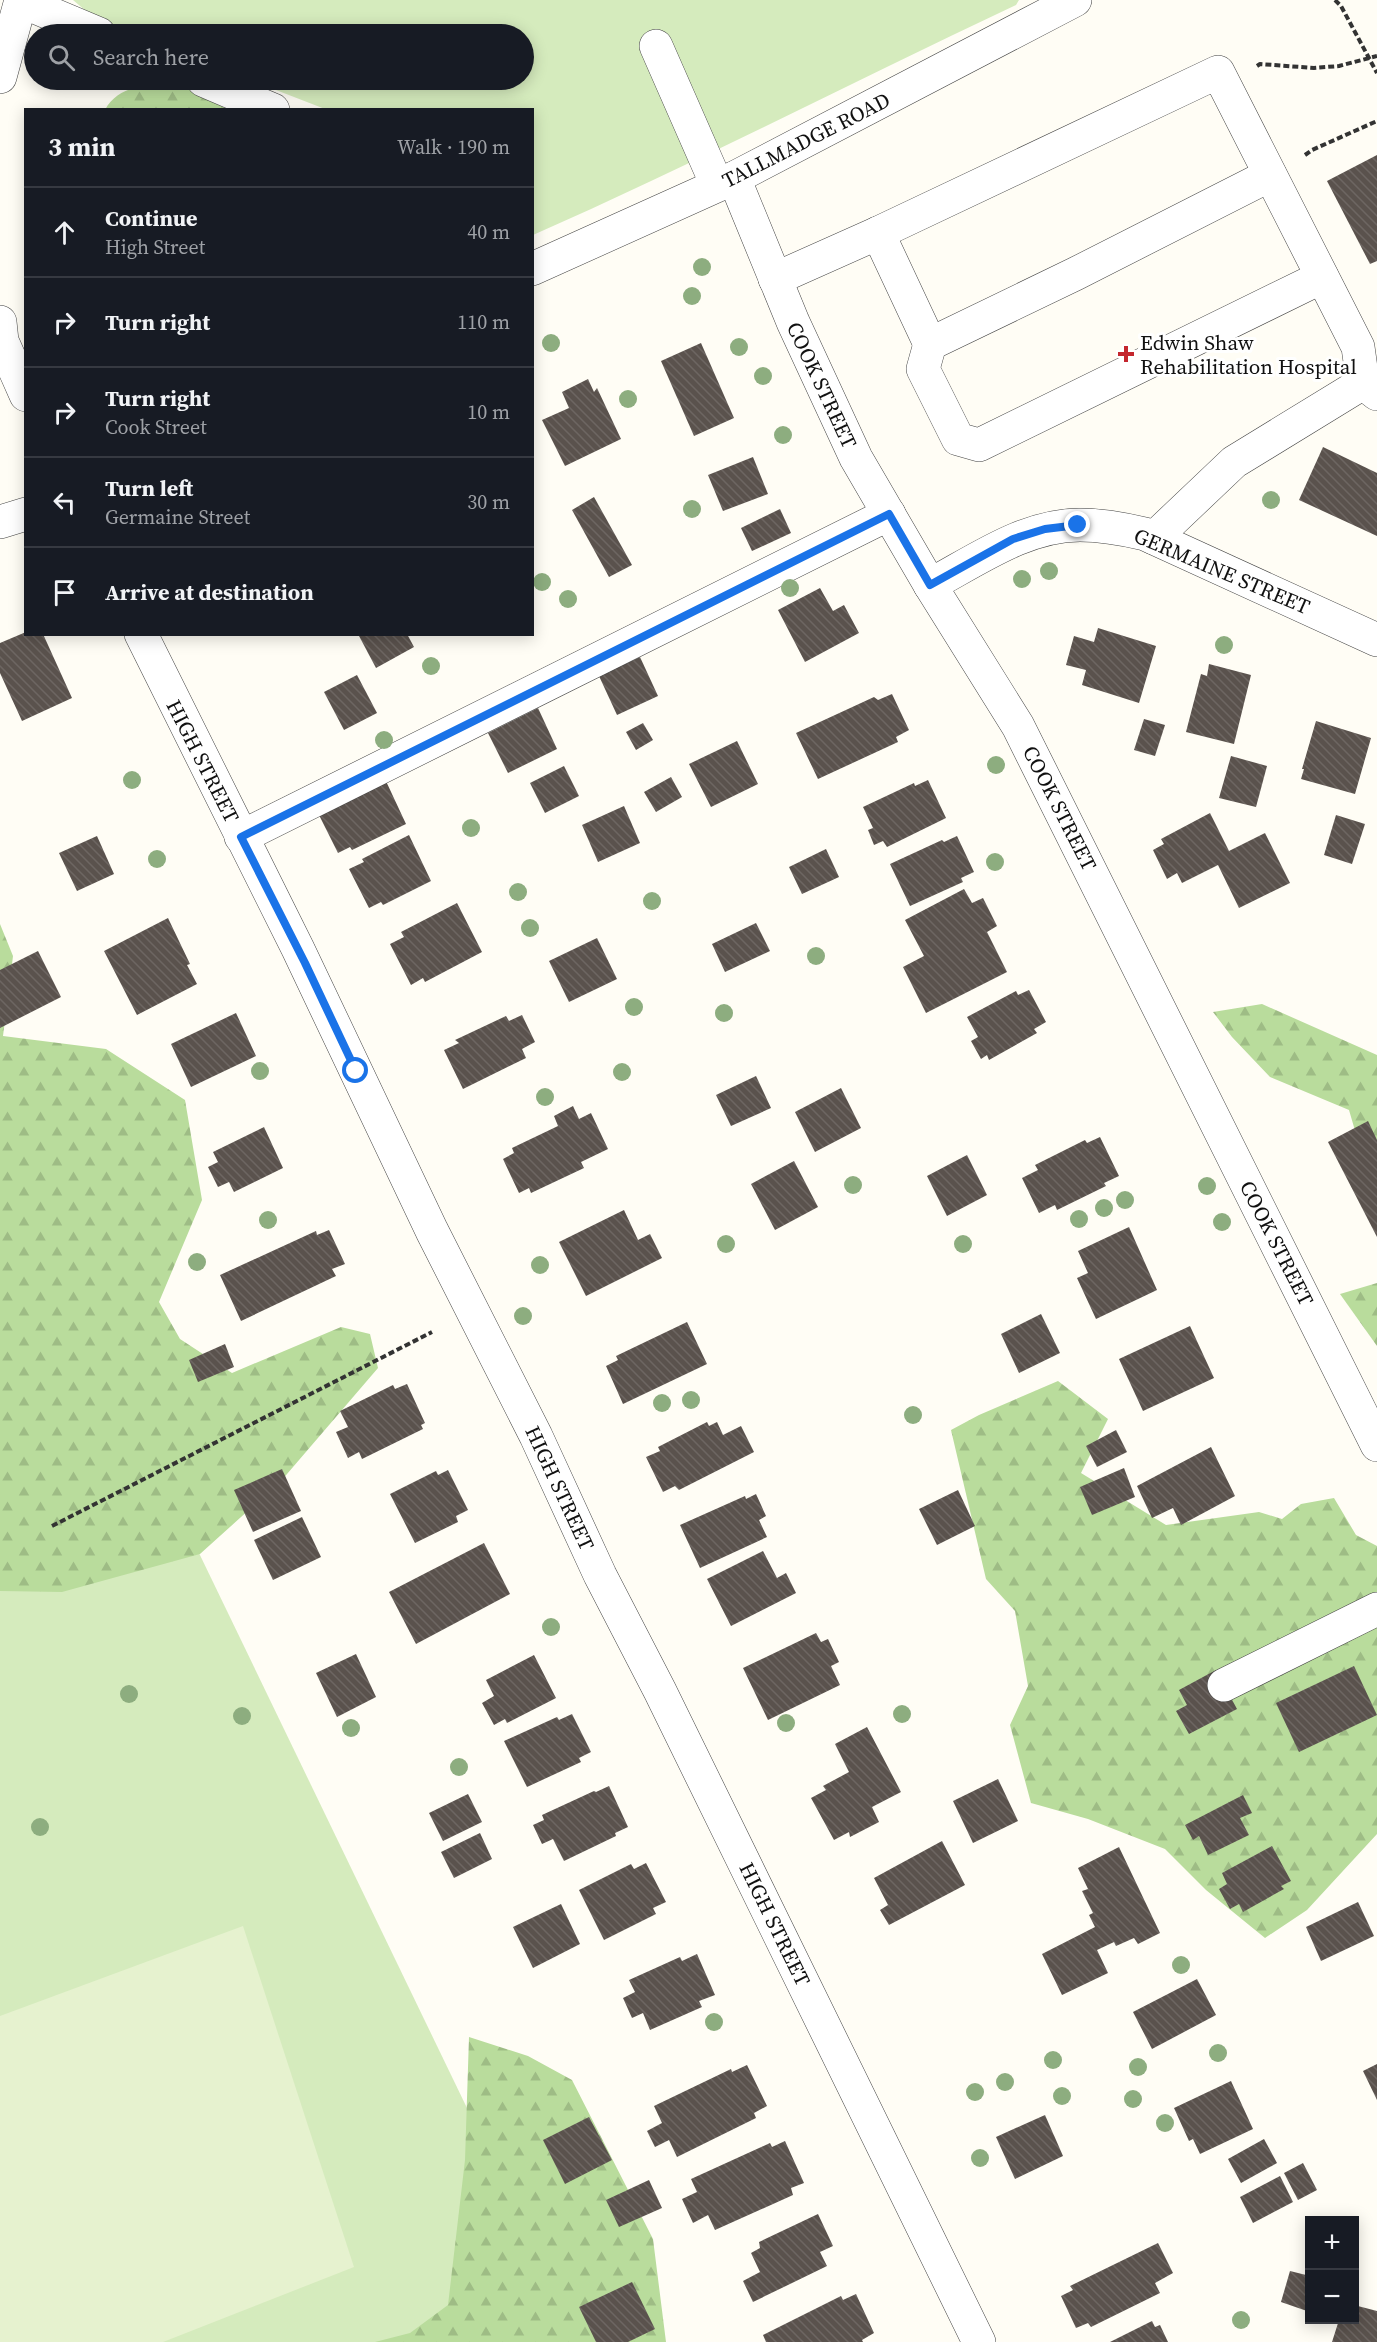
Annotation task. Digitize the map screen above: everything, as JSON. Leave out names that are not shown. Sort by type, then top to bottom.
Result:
[{"type":"street","points":[[0,77],[21,0],[76,24]]},
{"type":"street","name":"TALLMADGE ROAD","points":[[534,268],[725,181],[1075,0]]},
{"type":"street","name":"COOK STREET","points":[[656,46],[775,279],[856,458],[930,585],[1018,726],[1373,1428]]},
{"type":"street","points":[[775,279],[878,233],[1218,72],[1358,347],[1370,388],[1234,462],[1154,538]]},
{"type":"street","points":[[227,90],[268,108]]},
{"type":"street","points":[[930,344],[1076,274],[1270,175]]},
{"type":"street","points":[[878,233],[930,344],[923,369],[958,439],[979,446],[1322,277]]},
{"type":"street","points":[[0,322],[5,362],[24,392]]},
{"type":"street","points":[[241,837],[889,514]]},
{"type":"street","points":[[0,522],[24,515]]},
{"type":"street","name":"GERMAINE STREET","points":[[930,585],[1013,539],[1045,529],[1078,525],[1112,527],[1145,534],[1377,640]]},
{"type":"street","name":"HIGH STREET","points":[[142,636],[305,963],[432,1231],[536,1436],[600,1575],[660,1691],[979,2342]]},
{"type":"street","points":[[1224,1685],[1377,1609]]},
{"type":"path","points":[[1335,0],[1341,6],[1377,73]]},
{"type":"path","points":[[1253,69],[1260,64],[1314,68],[1339,66],[1377,56]]},
{"type":"path","points":[[1299,160],[1312,150],[1377,121]]},
{"type":"path","points":[[52,1526],[432,1332]]},
{"type":"green space","points":[[73,0],[1019,0],[1016,5],[775,122],[534,235],[534,108],[322,108],[276,90],[534,90],[534,24],[101,24]]},
{"type":"green space","points":[[204,90],[250,108],[106,108],[126,91]]},
{"type":"green space","points":[[0,924],[13,956],[3,1036],[106,1049],[185,1100],[202,1200],[159,1302],[180,1339],[232,1373],[341,1327],[370,1334],[378,1368],[281,1481],[200,1554],[62,1592],[0,1591]]},
{"type":"green space","points":[[1262,1004],[1377,1055],[1377,1206],[1349,1110],[1270,1077],[1232,1037],[1213,1012]]},
{"type":"green space","points":[[0,1141],[580,2342],[0,2342]]},
{"type":"green space","points":[[1377,1283],[1377,1346],[1340,1294]]},
{"type":"green space","points":[[1058,1381],[1108,1419],[1081,1473],[1166,1525],[1259,1512],[1282,1519],[1301,1504],[1334,1498],[1356,1535],[1377,1546],[1377,1834],[1307,1910],[1265,1938],[1206,1890],[1165,1849],[1088,1819],[1031,1803],[1010,1725],[1028,1686],[1015,1611],[986,1579],[951,1430],[979,1415]]},
{"type":"green space","points":[[243,1926],[354,2267],[163,2342],[0,2342],[0,2016]]},
{"type":"green space","points":[[469,2037],[528,2056],[572,2080],[653,2239],[666,2342],[375,2342],[410,2333],[448,2305],[465,2160]]},
{"type":"building","points":[[1377,155],[1377,261],[1370,264],[1327,181]]},
{"type":"building","points":[[701,343],[734,418],[694,436],[661,361]]},
{"type":"building","points":[[588,379],[594,392],[597,388],[621,439],[565,466],[542,420],[569,408],[562,392]]},
{"type":"building","points":[[1323,447],[1377,473],[1377,536],[1299,500]]},
{"type":"building","points":[[753,457],[768,494],[723,511],[708,475]]},
{"type":"building","points":[[594,497],[632,565],[609,577],[572,510]]},
{"type":"building","points":[[780,509],[791,533],[752,551],[741,528]]},
{"type":"building","points":[[820,588],[833,611],[844,605],[859,633],[805,662],[778,610]]},
{"type":"building","points":[[1098,628],[1156,646],[1139,703],[1082,685],[1086,670],[1066,665],[1074,636],[1094,642]]},
{"type":"building","points":[[24,633],[24,636],[44,636],[72,698],[22,721],[0,673],[0,643]]},
{"type":"building","points":[[359,636],[408,636],[414,647],[376,668]]},
{"type":"building","points":[[640,657],[658,696],[617,715],[599,676]]},
{"type":"building","points":[[1209,664],[1251,675],[1234,744],[1186,732],[1201,674],[1207,676]]},
{"type":"building","points":[[357,675],[377,713],[344,730],[324,692]]},
{"type":"building","points":[[892,694],[909,730],[896,737],[898,742],[818,779],[796,733],[874,697],[878,700]]},
{"type":"building","points":[[538,708],[557,749],[508,773],[488,733]]},
{"type":"building","points":[[1144,719],[1165,725],[1155,756],[1134,750]]},
{"type":"building","points":[[1316,721],[1371,738],[1355,794],[1301,779]]},
{"type":"building","points":[[643,723],[653,740],[636,750],[626,732]]},
{"type":"building","points":[[737,741],[758,784],[711,807],[689,764]]},
{"type":"building","points":[[1231,756],[1267,766],[1256,807],[1219,798]]},
{"type":"building","points":[[564,766],[579,796],[545,813],[530,783]]},
{"type":"building","points":[[671,777],[682,797],[656,812],[644,792]]},
{"type":"building","points":[[385,779],[406,824],[352,850],[350,847],[338,853],[319,815]]},
{"type":"building","points":[[928,780],[946,818],[887,847],[883,841],[874,845],[868,830],[873,828],[863,807],[914,783],[915,786]]},
{"type":"building","points":[[624,806],[640,843],[598,862],[582,825]]},
{"type":"building","points":[[1210,813],[1229,851],[1265,833],[1290,883],[1239,908],[1218,865],[1182,883],[1177,873],[1167,879],[1153,850],[1164,844],[1161,839]]},
{"type":"building","points":[[1336,815],[1365,824],[1352,864],[1324,855]]},
{"type":"building","points":[[409,835],[431,881],[383,905],[381,902],[369,908],[349,869],[364,862],[362,859]]},
{"type":"building","points":[[97,836],[114,874],[77,891],[59,853]]},
{"type":"building","points":[[957,836],[974,872],[961,878],[963,882],[910,906],[890,864],[942,840],[944,842]]},
{"type":"building","points":[[826,849],[839,877],[802,894],[789,867]]},
{"type":"building","points":[[964,889],[972,903],[983,898],[997,926],[987,932],[1007,972],[926,1013],[903,967],[924,956],[905,920]]},
{"type":"building","points":[[457,903],[482,952],[425,982],[423,978],[411,985],[390,944],[404,937],[401,932]]},
{"type":"building","points":[[168,918],[197,984],[137,1015],[104,951]]},
{"type":"building","points":[[756,923],[770,951],[725,972],[712,944]]},
{"type":"building","points":[[597,938],[617,979],[569,1002],[549,961]]},
{"type":"building","points":[[38,951],[61,997],[0,1028],[0,970]]},
{"type":"building","points":[[1029,990],[1046,1022],[1034,1029],[1037,1033],[989,1060],[987,1055],[981,1059],[971,1041],[978,1037],[967,1017],[1016,991],[1018,995]]},
{"type":"building","points":[[236,1013],[256,1056],[191,1087],[171,1044]]},
{"type":"building","points":[[522,1015],[535,1042],[522,1049],[526,1058],[463,1089],[444,1050],[459,1043],[455,1040],[506,1016],[509,1021]]},
{"type":"building","points":[[756,1076],[771,1108],[731,1126],[716,1095]]},
{"type":"building","points":[[841,1088],[861,1128],[815,1152],[795,1112]]},
{"type":"building","points":[[573,1106],[579,1119],[591,1113],[608,1149],[581,1162],[584,1168],[531,1193],[529,1188],[519,1193],[503,1159],[514,1153],[512,1148],[558,1126],[554,1116]]},
{"type":"building","points":[[1368,1121],[1377,1140],[1377,1237],[1328,1142]]},
{"type":"building","points":[[264,1127],[283,1168],[234,1192],[229,1182],[218,1187],[208,1167],[218,1162],[213,1152]]},
{"type":"building","points":[[1100,1137],[1119,1176],[1104,1183],[1106,1186],[1057,1210],[1055,1205],[1039,1213],[1022,1178],[1038,1170],[1035,1165],[1085,1140],[1087,1143]]},
{"type":"building","points":[[967,1155],[987,1195],[947,1216],[927,1176]]},
{"type":"building","points":[[794,1161],[818,1207],[775,1230],[751,1184]]},
{"type":"building","points":[[624,1210],[638,1240],[650,1234],[662,1258],[586,1296],[559,1242]]},
{"type":"building","points":[[1129,1227],[1157,1290],[1096,1319],[1077,1278],[1088,1273],[1078,1251]]},
{"type":"building","points":[[329,1230],[345,1264],[332,1269],[336,1276],[241,1321],[220,1275],[316,1231],[317,1235]]},
{"type":"building","points":[[1041,1314],[1060,1353],[1019,1373],[1001,1334]]},
{"type":"building","points":[[687,1322],[707,1364],[623,1404],[606,1366],[618,1360],[616,1356]]},
{"type":"building","points":[[1190,1326],[1214,1378],[1143,1411],[1119,1359]]},
{"type":"building","points":[[225,1344],[234,1367],[198,1382],[189,1360]]},
{"type":"building","points":[[407,1384],[425,1423],[421,1425],[423,1429],[362,1459],[359,1452],[348,1458],[336,1432],[348,1427],[340,1411],[393,1385],[395,1389]]},
{"type":"building","points":[[707,1422],[709,1426],[717,1422],[723,1435],[741,1426],[754,1452],[679,1490],[675,1486],[663,1492],[646,1457],[660,1451],[658,1447]]},
{"type":"building","points":[[1116,1430],[1127,1452],[1097,1467],[1086,1446]]},
{"type":"building","points":[[1211,1447],[1235,1496],[1181,1525],[1173,1508],[1152,1518],[1137,1486]]},
{"type":"building","points":[[1124,1468],[1135,1497],[1092,1515],[1080,1487]]},
{"type":"building","points":[[282,1469],[301,1511],[253,1532],[234,1490]]},
{"type":"building","points":[[448,1470],[468,1510],[456,1516],[458,1522],[415,1543],[390,1494],[436,1471],[438,1475]]},
{"type":"building","points":[[958,1490],[975,1526],[937,1545],[919,1509]]},
{"type":"building","points":[[756,1494],[766,1516],[759,1520],[767,1537],[700,1568],[680,1525],[745,1496],[746,1499]]},
{"type":"building","points":[[302,1517],[321,1557],[273,1580],[254,1540]]},
{"type":"building","points":[[484,1543],[510,1594],[416,1644],[389,1592]]},
{"type":"building","points":[[763,1551],[777,1578],[786,1573],[796,1593],[731,1626],[707,1579]]},
{"type":"building","points":[[816,1633],[821,1642],[828,1639],[839,1662],[831,1666],[840,1685],[768,1720],[743,1668]]},
{"type":"building","points":[[356,1654],[376,1697],[337,1717],[316,1673]]},
{"type":"building","points":[[534,1655],[556,1698],[507,1723],[505,1719],[494,1725],[482,1703],[494,1696],[486,1680]]},
{"type":"building","points":[[1354,1666],[1377,1715],[1299,1752],[1276,1703]]},
{"type":"building","points":[[1216,1670],[1237,1709],[1189,1734],[1176,1711],[1187,1705],[1179,1690]]},
{"type":"building","points":[[572,1714],[591,1752],[579,1758],[581,1762],[527,1787],[504,1741],[557,1717],[559,1720]]},
{"type":"building","points":[[867,1727],[901,1792],[872,1807],[879,1822],[850,1837],[849,1832],[834,1840],[811,1798],[826,1790],[823,1786],[849,1772],[835,1744]]},
{"type":"building","points":[[998,1779],[1018,1821],[973,1843],[953,1801]]},
{"type":"building","points":[[609,1786],[628,1827],[615,1833],[616,1836],[564,1861],[553,1839],[542,1844],[533,1825],[544,1820],[542,1815]]},
{"type":"building","points":[[468,1794],[482,1822],[443,1841],[429,1813]]},
{"type":"building","points":[[1243,1795],[1252,1813],[1240,1818],[1249,1835],[1208,1855],[1199,1836],[1193,1840],[1185,1825]]},
{"type":"building","points":[[480,1833],[492,1859],[454,1878],[441,1852]]},
{"type":"building","points":[[942,1841],[965,1885],[889,1925],[880,1910],[888,1905],[874,1878]]},
{"type":"building","points":[[1272,1846],[1291,1881],[1281,1886],[1284,1889],[1243,1912],[1239,1904],[1230,1909],[1219,1889],[1227,1884],[1222,1873]]},
{"type":"building","points":[[1119,1847],[1160,1933],[1138,1944],[1134,1938],[1116,1946],[1114,1942],[1097,1950],[1108,1973],[1062,1995],[1042,1954],[1095,1927],[1089,1915],[1093,1913],[1082,1891],[1088,1889],[1078,1868]]},
{"type":"building","points":[[646,1863],[666,1902],[653,1908],[656,1914],[604,1940],[579,1890],[631,1864],[634,1869]]},
{"type":"building","points":[[1358,1902],[1374,1936],[1321,1961],[1306,1927]]},
{"type":"building","points":[[561,1904],[580,1944],[533,1968],[513,1927]]},
{"type":"building","points":[[697,1954],[715,1995],[699,2001],[702,2007],[650,2030],[643,2013],[632,2018],[623,1998],[635,1992],[629,1980],[680,1957],[682,1961]]},
{"type":"building","points":[[1197,1979],[1216,2015],[1152,2049],[1133,2012]]},
{"type":"building","points":[[1377,2064],[1377,2100],[1363,2071]]},
{"type":"building","points":[[747,2065],[767,2106],[754,2113],[756,2118],[677,2157],[669,2140],[655,2147],[647,2131],[662,2123],[654,2106],[731,2069],[732,2072]]},
{"type":"building","points":[[1231,2081],[1253,2129],[1200,2154],[1193,2139],[1189,2141],[1174,2108]]},
{"type":"building","points":[[1045,2115],[1063,2156],[1015,2179],[996,2137]]},
{"type":"building","points":[[589,2117],[612,2160],[565,2184],[543,2140]]},
{"type":"building","points":[[1264,2139],[1277,2163],[1241,2183],[1228,2159]]},
{"type":"building","points":[[785,2141],[804,2183],[791,2188],[793,2195],[715,2230],[708,2215],[693,2223],[682,2199],[697,2192],[691,2179],[770,2143],[772,2147]]},
{"type":"building","points":[[1303,2163],[1317,2190],[1298,2200],[1284,2173]]},
{"type":"building","points":[[1280,2176],[1293,2202],[1253,2223],[1240,2197]]},
{"type":"building","points":[[649,2180],[662,2208],[619,2227],[606,2200]]},
{"type":"building","points":[[818,2214],[833,2246],[820,2252],[827,2266],[753,2302],[743,2281],[760,2272],[751,2253],[760,2248],[759,2242]]},
{"type":"building","points":[[1158,2243],[1173,2273],[1155,2283],[1160,2293],[1091,2327],[1088,2323],[1076,2328],[1061,2296],[1073,2290],[1070,2286]]},
{"type":"building","points":[[1290,2271],[1305,2275],[1305,2310],[1281,2302]]},
{"type":"building","points":[[632,2282],[655,2329],[628,2342],[596,2342],[579,2307]]},
{"type":"building","points":[[856,2294],[874,2333],[862,2340],[863,2342],[766,2342],[763,2335],[841,2296],[843,2300]]},
{"type":"building","points":[[1359,2306],[1377,2311],[1377,2342],[1332,2342],[1338,2324],[1359,2324]]},
{"type":"building","points":[[1152,2321],[1155,2327],[1160,2325],[1168,2342],[1110,2342]]},
{"type":"place","name":"Edwin Shaw Rehabilitation Hospital","points":[[1126,354]]},
{"type":"route","points":[[356,1071],[305,963],[241,837],[889,514],[930,585],[1013,539],[1045,529],[1078,525]]}]
